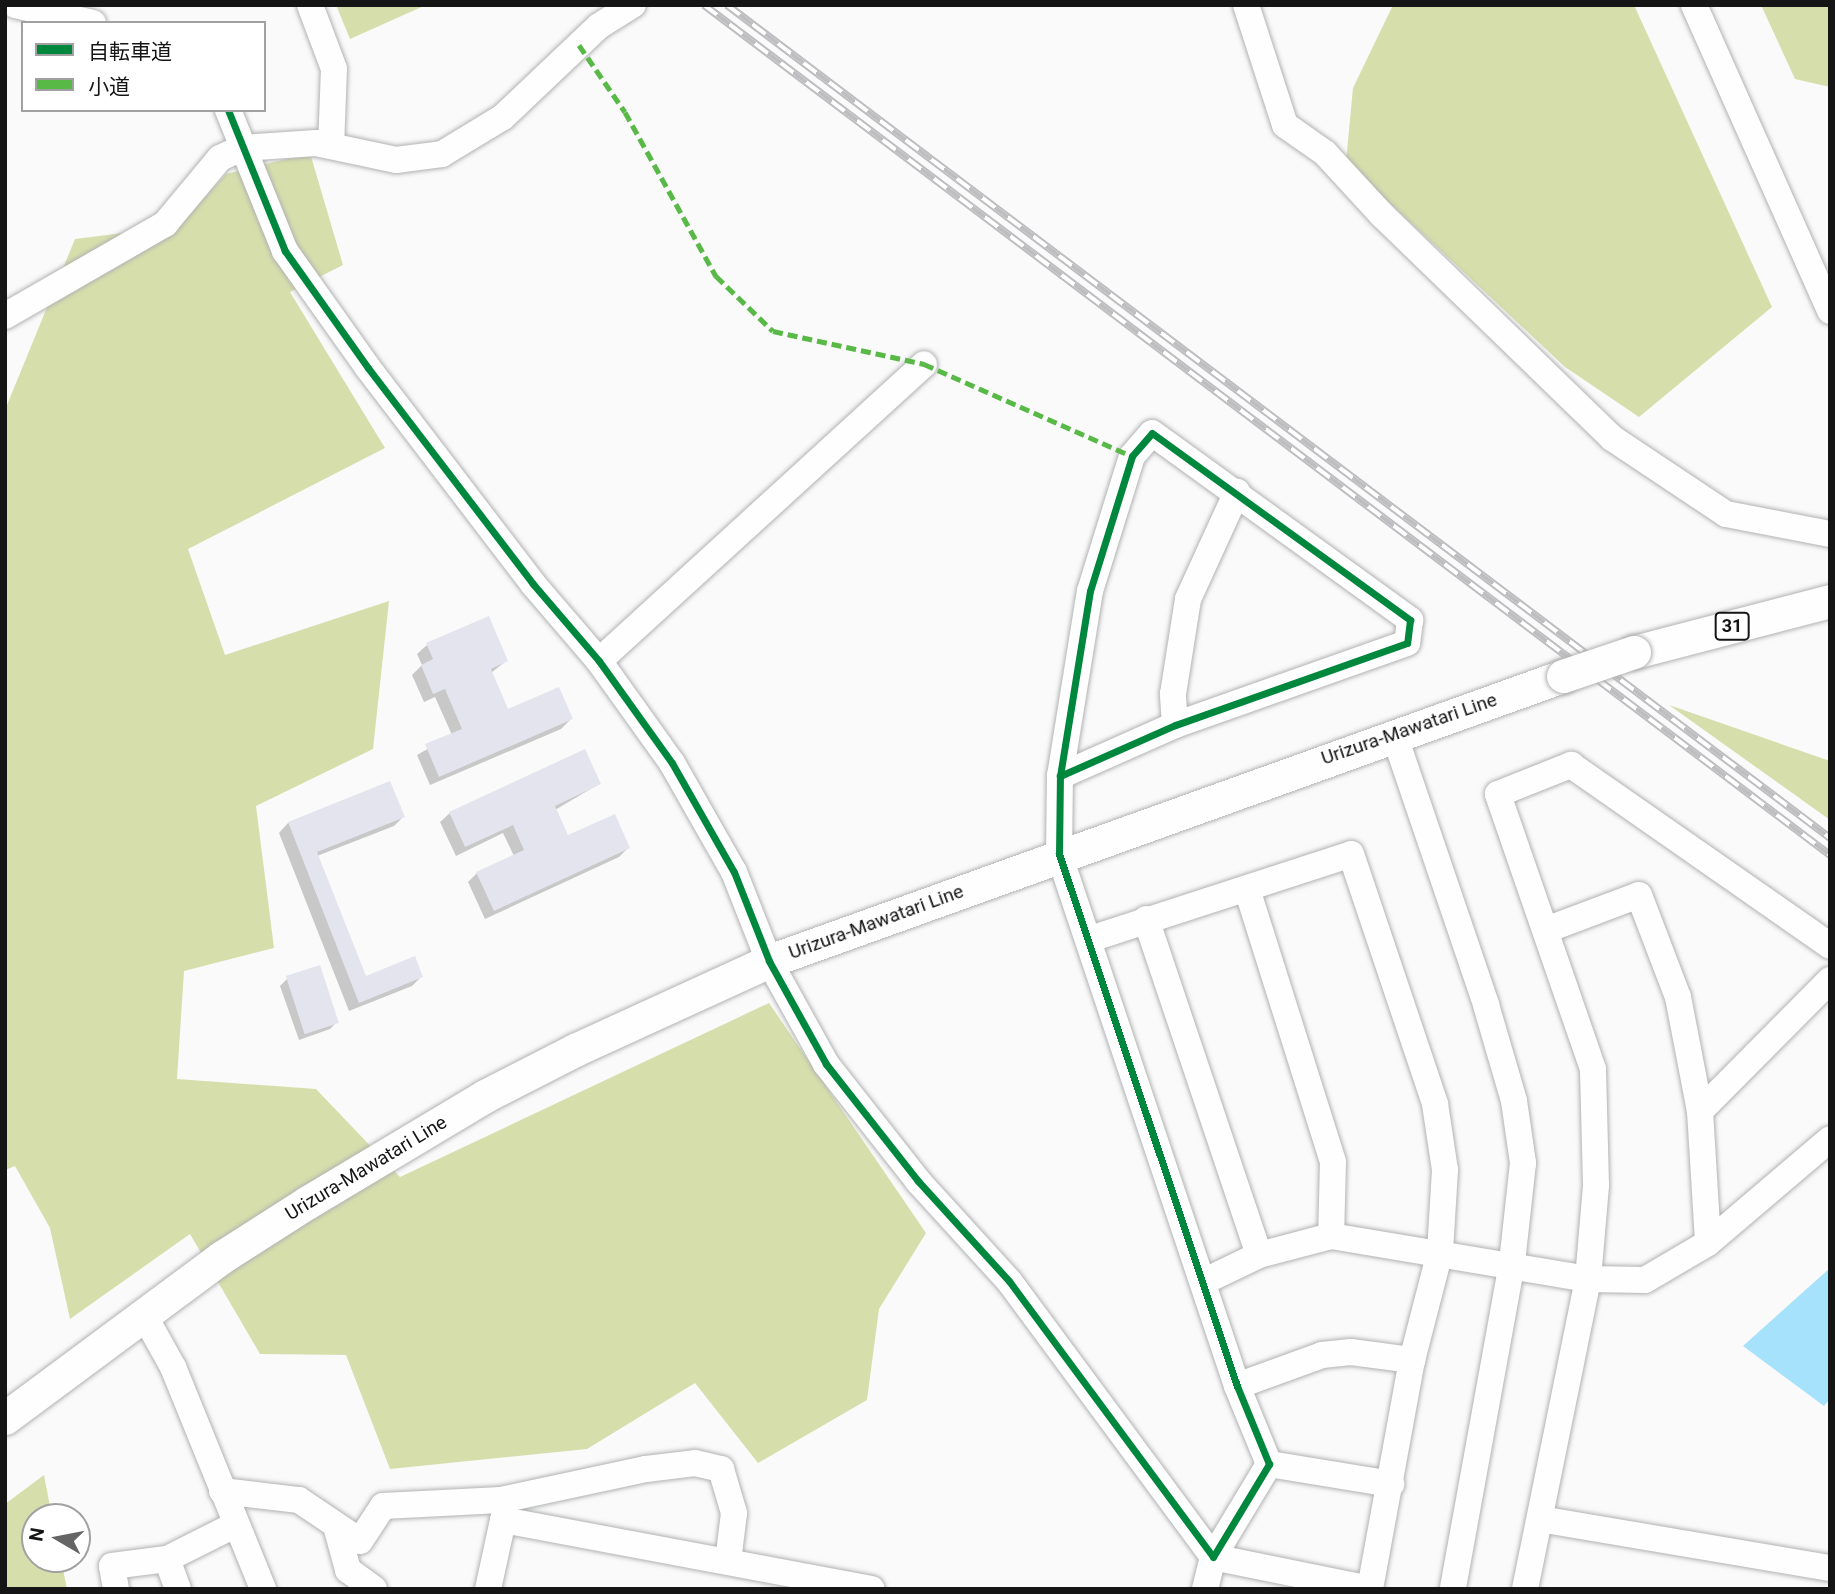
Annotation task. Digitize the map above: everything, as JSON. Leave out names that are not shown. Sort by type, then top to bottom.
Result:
[{"type":"main road","name":"Urizura-Mawatari Line","points":[[5,1418],[144,1315],[307,1202],[485,1096],[769,961],[1059,854],[1563,676],[1634,652],[1830,601]]},
{"type":"street","points":[[15,5],[59,11],[87,21]]},
{"type":"street","points":[[310,5],[334,69],[331,146]]},
{"type":"street","points":[[5,316],[165,223],[220,158],[242,148],[331,146],[396,160],[442,154],[503,117],[599,26],[633,5]]},
{"type":"street","points":[[1246,5],[1285,125],[1325,153],[1382,215],[1612,439],[1726,514],[1830,534]]},
{"type":"street","points":[[1694,5],[1830,311]]},
{"type":"street","points":[[229,112],[285,251],[533,584],[598,661],[684,785],[734,872],[769,961],[826,1064],[918,1181],[1009,1281],[1213,1557],[1370,1589],[1412,1360],[1440,1251],[1445,1170],[1435,1104],[1351,854],[1090,939]]},
{"type":"street","points":[[598,661],[924,364]]},
{"type":"street","points":[[1060,776],[1175,724],[1408,643],[1410,620],[1237,492],[1152,433],[1132,456],[1090,591],[1060,776],[1059,854],[1090,939],[1136,1087],[1205,1281],[1237,1386],[1269,1464]]},
{"type":"street","points":[[1175,724],[1173,694],[1188,599],[1237,492]]},
{"type":"street","points":[[1394,734],[1486,1004],[1514,1101],[1523,1163],[1512,1263],[1452,1589]]},
{"type":"street","points":[[1525,1589],[1588,1279],[1596,1185],[1593,1069],[1498,794],[1571,765],[1830,946]]},
{"type":"street","points":[[1247,889],[1333,1162],[1331,1236]]},
{"type":"street","points":[[1546,930],[1639,895],[1678,997],[1700,1111],[1708,1243]]},
{"type":"street","points":[[1146,919],[1259,1255]]},
{"type":"street","points":[[1700,1111],[1830,981]]},
{"type":"street","points":[[1205,1281],[1259,1255],[1331,1236],[1512,1263],[1588,1279],[1645,1280],[1708,1243],[1830,1139]]},
{"type":"street","points":[[144,1315],[173,1367],[263,1589]]},
{"type":"street","points":[[1237,1386],[1322,1355],[1351,1352],[1412,1360]]},
{"type":"street","points":[[222,1492],[299,1500],[360,1541],[383,1506],[501,1500],[695,1463],[721,1469],[734,1513],[728,1562]]},
{"type":"street","points":[[1205,1589],[1213,1557],[1269,1464]]},
{"type":"street","points":[[1269,1464],[1391,1484]]},
{"type":"street","points":[[1540,1518],[1830,1568]]},
{"type":"street","points":[[488,1589],[503,1520],[867,1588]]},
{"type":"street","points":[[116,1589],[113,1566],[167,1559],[235,1525]]},
{"type":"street","points":[[336,1526],[348,1570],[374,1589]]},
{"type":"street","points":[[167,1559],[178,1589]]},
{"type":"green space","points":[[336,5],[426,5],[350,39]]},
{"type":"green space","points":[[1393,5],[1634,5],[1772,307],[1639,417],[1565,367],[1346,162],[1353,88]]},
{"type":"green space","points":[[1761,5],[1830,5],[1830,87],[1795,79]]},
{"type":"green space","points":[[310,153],[343,265],[290,292],[385,448],[188,549],[225,655],[389,601],[373,749],[256,806],[274,948],[184,971],[177,1079],[316,1089],[400,1177],[769,1003],[926,1233],[879,1309],[867,1400],[758,1463],[695,1383],[587,1449],[390,1469],[346,1355],[260,1354],[190,1234],[70,1319],[50,1228],[15,1166],[5,1170],[7,405],[75,239],[179,226],[226,174]]},
{"type":"green space","points":[[1669,705],[1830,761],[1830,820]]},
{"type":"green space","points":[[44,1475],[49,1503],[21,1503],[21,1573],[64,1573],[67,1589],[5,1589],[5,1504]]},
{"type":"water","points":[[1830,1268],[1830,1399],[1824,1406],[1743,1346]]},
{"type":"building","points":[[489,616],[508,661],[491,669],[508,709],[559,687],[573,719],[439,777],[425,744],[462,729],[445,689],[433,694],[421,665],[433,659],[426,643]]},
{"type":"building","points":[[585,749],[601,784],[555,806],[568,835],[615,814],[630,848],[494,911],[476,872],[524,850],[513,825],[465,847],[449,812]]},
{"type":"building","points":[[390,781],[405,817],[317,852],[366,976],[415,956],[423,977],[359,1003],[288,822]]},
{"type":"building","points":[[320,965],[339,1023],[305,1034],[286,976]]},
{"type":"railway","points":[[704,5],[1830,855]]},
{"type":"railway","points":[[727,5],[1830,838]]},
{"type":"marked path","points":[[579,45],[625,112],[716,276],[773,331],[924,364],[1132,456]]},
{"type":"cycle path","points":[[229,112],[285,251],[368,368],[533,584],[599,661],[672,763],[734,872],[769,961],[826,1064],[918,1181],[1009,1281],[1213,1557],[1269,1464],[1237,1386],[1059,854],[1060,776]]},
{"type":"cycle path","points":[[1152,433],[1410,620],[1407,643],[1175,725],[1060,776],[1090,591],[1132,456],[1152,433]]}]
